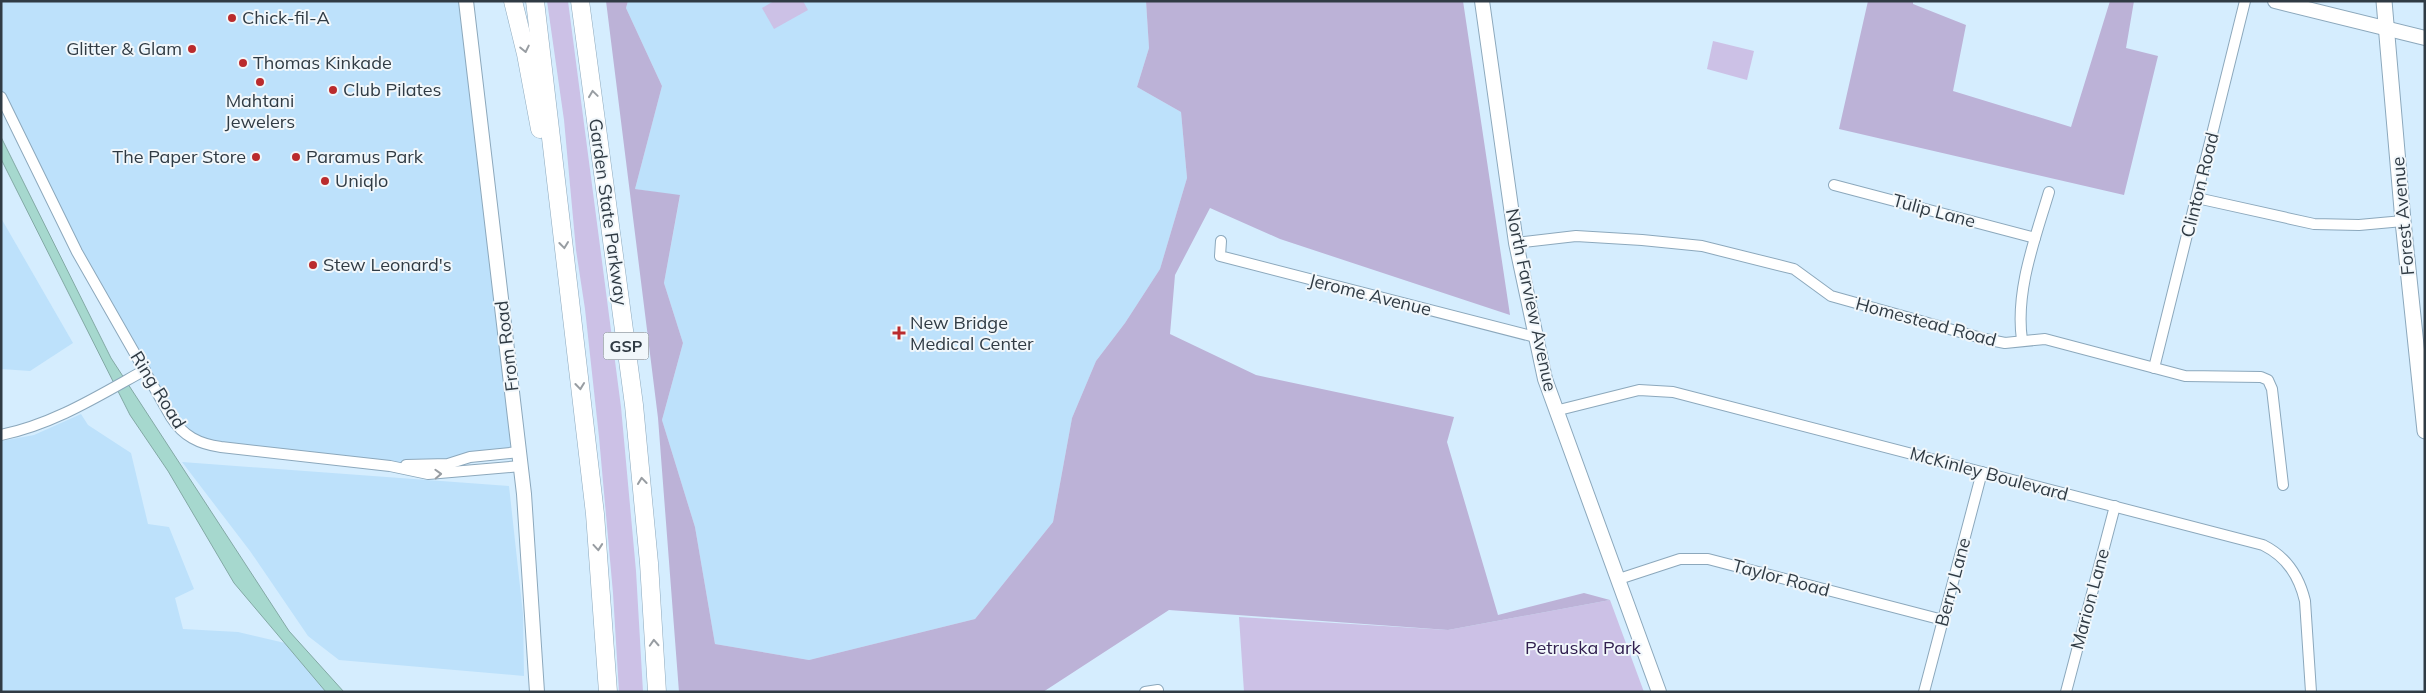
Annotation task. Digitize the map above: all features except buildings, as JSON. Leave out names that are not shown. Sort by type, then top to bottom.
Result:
[{"type":"highway","points":[[513,1],[526,54],[537,119],[558,197]]},
{"type":"highway","name":"GSP","points":[[535,1],[596,523],[608,692]]},
{"type":"highway","name":"Garden State Parkway","points":[[580,1],[634,405],[648,555],[657,692]]},
{"type":"main road","name":"Forest Avenue","points":[[2384,1],[2403,221],[2425,431]]},
{"type":"street","name":"From Road","points":[[466,1],[519,452],[533,605],[537,692]]},
{"type":"street","name":"Clinton Road","points":[[2154,368],[2245,1]]},
{"type":"street","points":[[2275,1],[2425,38]]},
{"type":"street","name":"North Farview Avenue","points":[[1484,4],[1516,243],[1535,337],[1555,411],[1619,579],[1659,692]]},
{"type":"street","name":"Ring Road","points":[[1,97],[77,252],[175,423],[184,433],[204,444],[390,466],[428,474],[520,466]]},
{"type":"street","name":"Tulip Lane","points":[[1834,185],[2035,238]]},
{"type":"street","points":[[2022,340],[2019,307],[2035,238],[2049,192]]},
{"type":"street","points":[[2197,198],[2314,224],[2360,225],[2403,221]]},
{"type":"street","name":"Homestead Road","points":[[1516,243],[1576,236],[1702,246],[1794,270],[1823,291],[1848,301],[2005,343],[2022,340],[2057,341],[2185,376],[2251,376],[2268,380],[2274,400],[2283,485]]},
{"type":"street","name":"Jerome Avenue","points":[[1221,241],[1220,256],[1535,337]]},
{"type":"street","points":[[1,435],[49,422],[109,391],[144,370]]},
{"type":"street","name":"McKinley Boulevard","points":[[1555,411],[1639,390],[1673,392],[2263,545],[2279,555],[2297,577],[2305,601],[2311,692]]},
{"type":"street","points":[[390,466],[448,464],[470,457],[519,452]]},
{"type":"street","name":"Berry Lane","points":[[1924,692],[1982,472]]},
{"type":"street","name":"Marion Lane","points":[[2066,692],[2115,506]]},
{"type":"street","name":"Taylor Road","points":[[1619,579],[1680,559],[1708,559],[1943,620]]},
{"type":"street","points":[[1145,692],[1158,690]]},
{"type":"shaded area","points":[[1,1],[466,1],[519,452],[390,466],[221,447],[184,433],[135,354],[1,97]]},
{"type":"shaded area","points":[[606,1],[628,1],[626,8],[662,86],[635,189],[680,195],[664,283],[683,343],[662,420],[695,527],[715,644],[809,660],[975,619],[1053,522],[1072,418],[1096,361],[1125,323],[1160,269],[1187,178],[1181,112],[1137,87],[1149,48],[1146,1],[1463,1],[1510,315],[1280,239],[1210,208],[1175,275],[1170,334],[1256,375],[1454,417],[1447,442],[1498,615],[1584,593],[1610,600],[1448,630],[1169,610],[1043,692],[679,692],[658,418]]},
{"type":"shaded area","name":"New Bridge Medical Center","points":[[628,1],[1146,1],[1149,48],[1137,87],[1181,112],[1187,178],[1160,269],[1125,323],[1096,361],[1072,418],[1053,522],[975,619],[809,660],[715,644],[695,527],[662,420],[683,343],[664,283],[680,196],[635,189],[662,86],[626,8]]},
{"type":"shaded area","points":[[1868,1],[1913,1],[1913,4],[1966,25],[1953,91],[2071,127],[2110,1],[2134,1],[2126,48],[2158,56],[2124,195],[1839,129]]},
{"type":"shaded area","points":[[1,137],[111,358],[289,631],[344,692],[326,692],[234,583],[168,471],[130,415],[1,159]]},
{"type":"shaded area","points":[[1,218],[73,343],[30,371],[1,369]]},
{"type":"shaded area","points":[[81,414],[88,425],[131,453],[148,524],[169,527],[194,589],[175,598],[183,629],[238,632],[285,643],[326,692],[1,692],[1,441],[34,435]]},
{"type":"shaded area","points":[[182,462],[509,486],[523,614],[524,676],[339,660],[308,636],[250,551]]},
{"type":"green space","points":[[547,1],[568,1],[621,407],[636,571],[643,692],[619,692],[613,593],[599,437],[585,309],[576,250],[564,120]]},
{"type":"green space","points":[[774,1],[803,1],[808,10],[774,29],[762,8]]},
{"type":"green space","points":[[1713,41],[1754,51],[1747,80],[1707,69]]},
{"type":"green space","name":"Petruska Park","points":[[1610,600],[1644,692],[1244,692],[1239,617],[1448,630]]},
{"type":"place","name":"Chick-fil-A","points":[[232,18]]},
{"type":"place","name":"Glitter & Glam","points":[[192,49]]},
{"type":"place","name":"Thomas Kinkade","points":[[243,63]]},
{"type":"place","name":"Mahtani Jewelers","points":[[260,82]]},
{"type":"place","name":"Club Pilates","points":[[333,90]]},
{"type":"place","name":"The Paper Store","points":[[256,157]]},
{"type":"place","name":"Paramus Park","points":[[296,157]]},
{"type":"place","name":"Uniqlo","points":[[325,181]]},
{"type":"place","name":"Stew Leonard's","points":[[313,265]]},
{"type":"place","name":"New Bridge Medical Center","points":[[899,333]]}]
